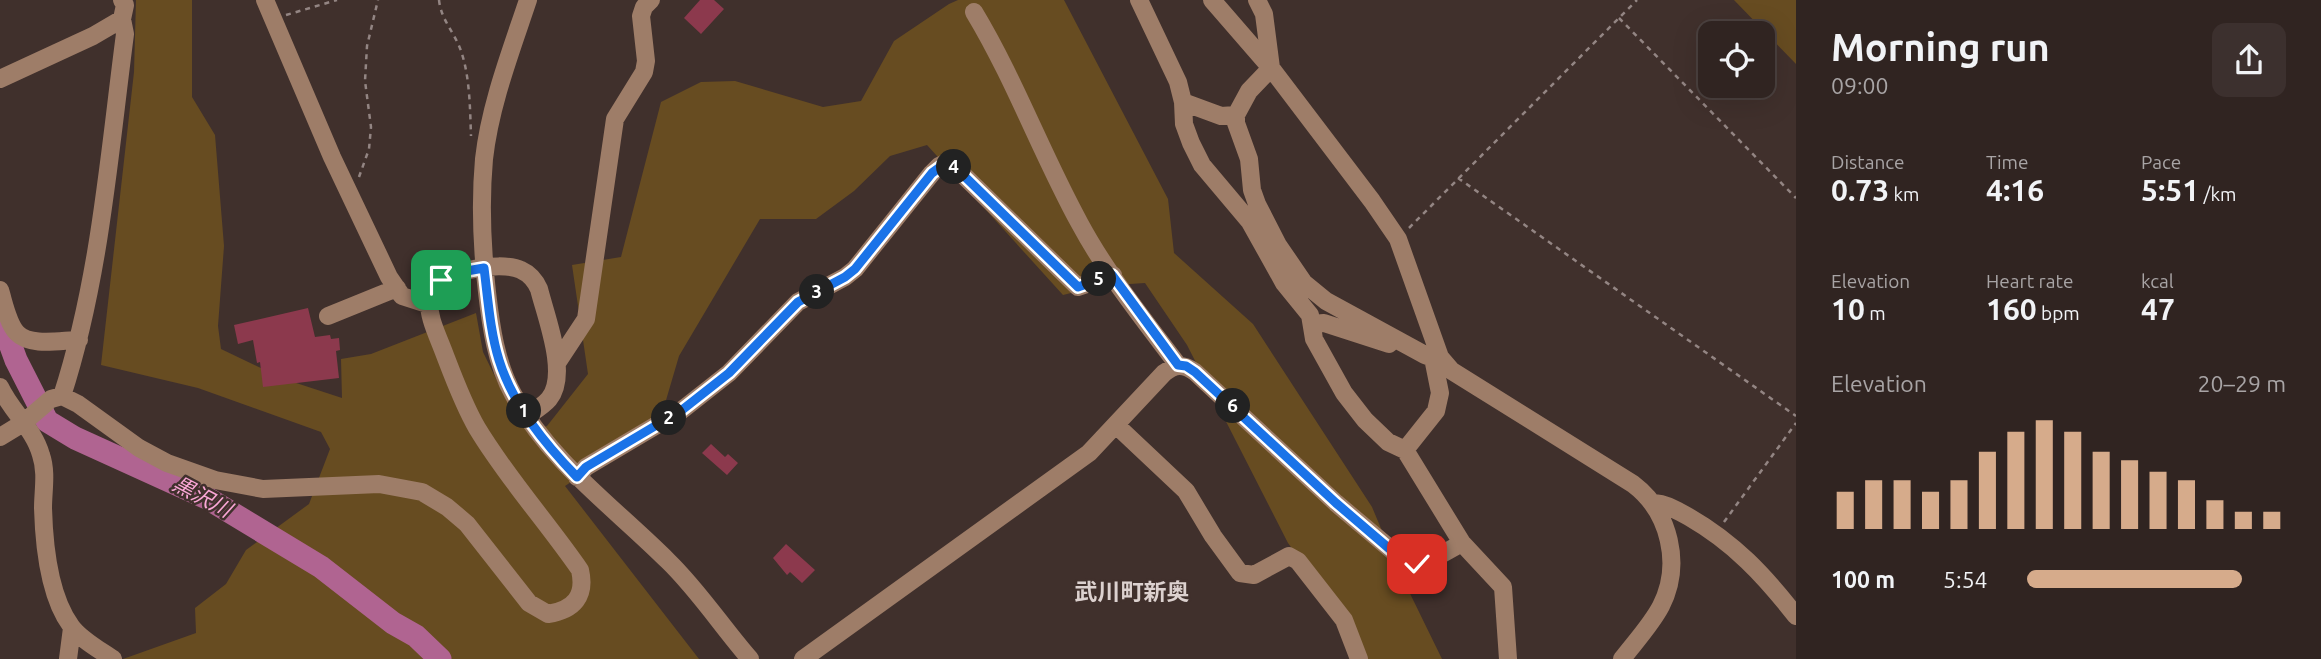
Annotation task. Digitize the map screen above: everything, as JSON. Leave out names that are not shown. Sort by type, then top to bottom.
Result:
[{"type":"street","points":[[265,0],[349,194],[389,277],[402,296],[430,305]]},
{"type":"street","points":[[528,0],[498,94],[485,157],[482,229],[484,268],[498,358],[513,395],[577,477],[671,563],[750,659]]},
{"type":"street","points":[[557,363],[586,318],[615,119],[644,72],[646,61],[641,16],[644,7],[651,0]]},
{"type":"street","points":[[1139,0],[1178,82],[1183,102],[1184,124],[1202,165],[1250,222],[1284,283],[1310,315],[1314,339],[1345,393],[1365,420],[1388,442],[1405,450],[1462,543],[1503,587],[1508,659]]},
{"type":"street","points":[[1212,0],[1271,68],[1398,239],[1436,357],[1440,393],[1436,411],[1405,450]]},
{"type":"street","points":[[1257,0],[1264,13],[1271,68],[1245,97],[1236,115],[1236,123],[1250,159],[1252,190],[1256,204],[1278,245],[1304,283],[1326,301],[1436,357],[1452,371],[1633,484],[1654,503],[1670,543],[1667,592],[1654,618],[1622,659]]},
{"type":"street","points":[[0,79],[93,36],[125,6]]},
{"type":"street","points":[[0,437],[56,398],[79,340],[94,268],[125,34],[125,6]]},
{"type":"street","points":[[974,12],[994,45],[1080,225],[1112,275],[1178,365]]},
{"type":"street","points":[[1183,102],[1221,116],[1236,115]]},
{"type":"street","points":[[577,477],[586,467],[682,410],[729,373],[798,302],[855,269],[932,173],[947,162],[1078,287],[1112,275]]},
{"type":"street","points":[[56,398],[78,404],[139,448],[167,463],[215,481],[263,489],[379,484],[422,492],[447,507],[467,524],[529,603],[548,614],[568,609],[576,603],[581,594],[580,570],[475,426],[430,317],[429,297],[441,280],[455,273],[507,267],[521,269],[534,278],[557,363],[558,381],[549,399],[527,416]]},
{"type":"street","points":[[328,316],[397,288]]},
{"type":"street","points":[[0,290],[14,331],[19,336],[44,341],[79,340]]},
{"type":"street","points":[[1312,324],[1324,324],[1390,344],[1398,340]]},
{"type":"street","points":[[803,659],[1089,453],[1164,373],[1178,365],[1186,366],[1195,372],[1336,503],[1406,562],[1426,563],[1462,543]]},
{"type":"street","points":[[0,387],[26,421],[41,455],[44,525],[54,594],[72,628],[113,659]]},
{"type":"street","points":[[1117,426],[1186,491],[1213,536],[1240,573],[1254,575],[1289,556],[1298,561],[1344,620],[1359,659]]},
{"type":"street","points":[[1654,503],[1665,504],[1716,533],[1738,551],[1776,590],[1796,616]]},
{"type":"street","points":[[68,659],[72,628]]},
{"type":"path","points":[[272,18],[337,0]]},
{"type":"path","points":[[349,194],[355,190],[369,149],[370,127],[365,81],[367,46],[378,0]]},
{"type":"path","points":[[439,0],[440,10],[461,50],[471,143]]},
{"type":"path","points":[[1398,239],[1637,0]]},
{"type":"path","points":[[1619,18],[1796,198]]},
{"type":"path","points":[[1458,178],[1796,416]]},
{"type":"path","points":[[1716,533],[1796,423]]},
{"type":"shaded area","points":[[136,0],[192,0],[192,97],[215,135],[224,246],[218,326],[221,349],[284,379],[342,398],[341,359],[371,354],[476,313],[483,352],[503,393],[531,432],[547,426],[588,374],[572,265],[621,257],[661,102],[701,82],[735,81],[823,107],[861,101],[894,41],[949,4],[958,0],[1064,0],[1168,199],[1174,253],[1253,324],[1372,507],[1398,569],[1442,659],[1359,659],[1360,642],[1288,543],[1187,345],[1145,283],[1099,286],[1063,295],[927,145],[890,156],[854,191],[816,219],[760,219],[679,356],[659,424],[565,486],[699,659],[123,659],[196,633],[195,608],[226,584],[246,550],[309,504],[330,449],[321,432],[198,388],[101,365],[134,72]]},
{"type":"shaded area","points":[[1734,0],[1796,0],[1796,64],[1775,42],[1775,21],[1754,21]]},
{"type":"building","points":[[700,0],[714,0],[724,9],[701,34],[684,18]]},
{"type":"building","points":[[308,308],[315,337],[330,335],[331,339],[339,338],[340,350],[336,351],[339,378],[263,387],[260,362],[257,363],[253,340],[238,344],[234,325]]},
{"type":"building","points":[[711,444],[725,457],[728,454],[738,463],[727,475],[702,453]]},
{"type":"building","points":[[786,544],[815,570],[802,583],[790,572],[787,575],[773,558]]},
{"type":"waterway","name":"黒沢川","points":[[0,316],[16,360],[47,421],[75,438],[207,498],[321,567],[393,623],[416,636],[440,659]]},
{"type":"district","name":"武川町新奥","points":[[1132,592]]},
{"type":"route","points":[[441,280],[455,273],[484,268],[493,335],[505,378],[527,416],[577,477],[586,467],[682,410],[729,373],[798,302],[855,269],[932,173],[947,162],[1078,287],[1112,275],[1178,365],[1186,366],[1195,372],[1336,503],[1392,551],[1406,562],[1417,564]]}]
